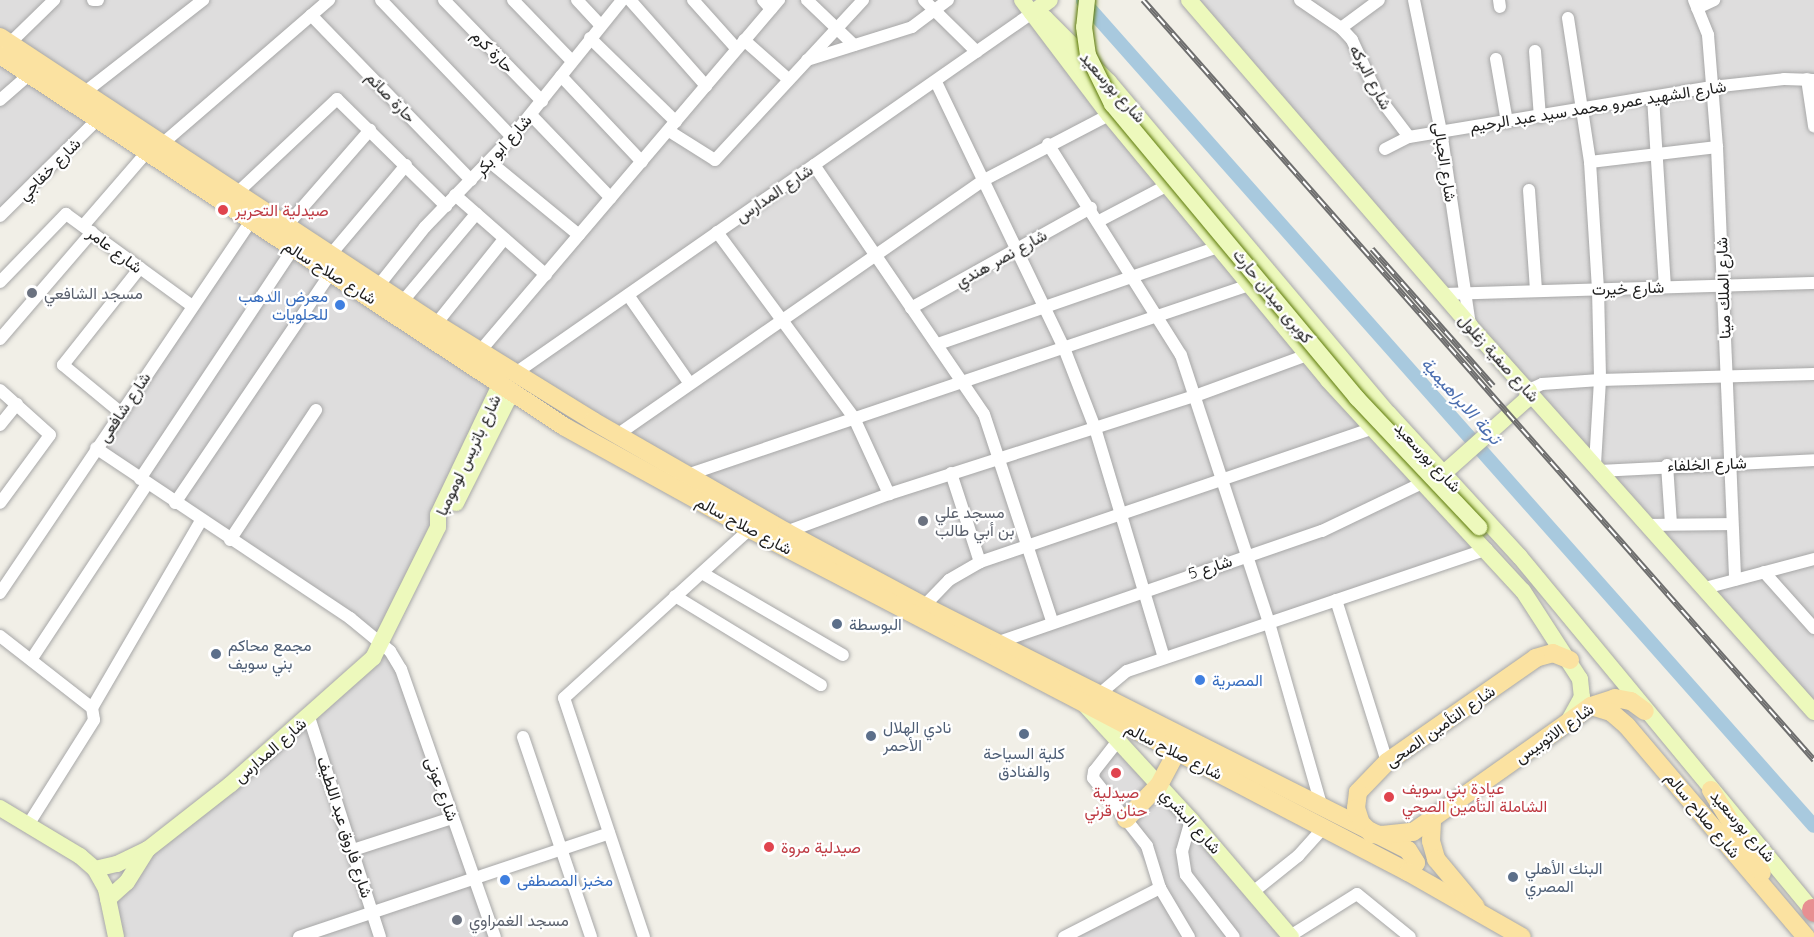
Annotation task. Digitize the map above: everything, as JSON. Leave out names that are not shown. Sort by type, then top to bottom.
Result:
[{"type":"main road","name":"كوبرى ميدان حارث","points":[[1087,0],[1084,27],[1088,55],[1112,104],[1357,398],[1479,527],[1520,557]]},
{"type":"main road","name":"شارع صفية زغلول","points":[[1188,0],[1470,326],[1814,712]]},
{"type":"main road","name":"شارع بورسعيد","points":[[1037,4],[1109,116],[1370,429],[1420,484],[1487,549],[1523,591],[1570,660],[1582,688],[1579,706],[1569,720]]},
{"type":"main road","name":"شارع بورسعيد","points":[[1037,4],[1046,18],[1085,56],[1444,473],[1520,557],[1645,711],[1813,911]]},
{"type":"main road","name":"شارع صلاح سالم","points":[[3,45],[29,75],[565,427],[750,529],[1092,702],[1412,852],[1416,863],[1408,872]]},
{"type":"main road","name":"شارع صلاح سالم","points":[[3,45],[85,92],[332,253],[436,324],[617,435],[786,532],[996,643],[1176,753],[1408,872],[1522,937]]},
{"type":"main road","points":[[1218,247],[1224,237],[1240,235]]},
{"type":"main road","name":"شارع باتريس لومومبا","points":[[383,643],[438,527],[438,515],[507,387]]},
{"type":"main road","points":[[1444,473],[1526,400],[1529,390]]},
{"type":"main road","points":[[1570,660],[1587,663],[1593,653],[1589,642]]},
{"type":"main road","name":"شارع المدارس","points":[[95,869],[117,864],[148,849],[309,717],[366,665],[383,643]]},
{"type":"main road","name":"شارع التأمين الصحى","points":[[1372,834],[1361,823],[1356,800],[1361,785],[1387,762],[1536,658],[1553,653],[1570,660]]},
{"type":"main road","name":"شارع الاتوبيس","points":[[1372,834],[1403,835],[1432,822],[1591,705],[1615,698],[1631,701],[1645,711]]},
{"type":"main road","name":"شارع البشري","points":[[1092,702],[1117,742],[1191,820],[1290,936]]},
{"type":"main road","name":"شارع صلاح سالم","points":[[1591,705],[1611,712],[1627,726],[1806,937]]},
{"type":"main road","points":[[1126,819],[1159,785],[1176,753]]},
{"type":"main road","points":[[1711,790],[1746,843],[1774,899]]},
{"type":"main road","points":[[0,808],[95,869],[108,899],[113,935]]},
{"type":"main road","points":[[1432,822],[1431,841],[1436,859],[1483,915]]},
{"type":"main road","name":"شارع المدارس","points":[[108,899],[127,882],[148,849]]},
{"type":"street","points":[[3,45],[54,0]]},
{"type":"street","points":[[93,0],[98,0]]},
{"type":"street","points":[[85,92],[203,0]]},
{"type":"street","points":[[162,144],[329,0]]},
{"type":"street","points":[[381,0],[512,137]]},
{"type":"street","name":"حارة كرم","points":[[444,0],[542,101]]},
{"type":"street","points":[[513,0],[572,61]]},
{"type":"street","points":[[577,0],[600,25]]},
{"type":"street","name":"شارع ابو بكر","points":[[378,285],[455,195],[490,162],[531,115],[622,0]]},
{"type":"street","points":[[630,0],[706,86]]},
{"type":"street","points":[[693,0],[740,44],[787,78]]},
{"type":"street","points":[[807,0],[854,45]]},
{"type":"street","points":[[590,38],[672,126],[715,160],[787,78],[863,0]]},
{"type":"street","points":[[924,0],[976,52]]},
{"type":"street","points":[[804,61],[912,27],[935,12],[948,0]]},
{"type":"street","name":"شارع البركه","points":[[1300,0],[1341,28],[1360,52],[1378,96],[1409,137]]},
{"type":"street","points":[[1341,28],[1379,0]]},
{"type":"street","name":"شارع الجبالى","points":[[1414,0],[1441,131],[1470,326]]},
{"type":"street","points":[[1696,4],[1714,0]]},
{"type":"street","points":[[481,350],[706,86],[771,3]]},
{"type":"street","name":"شارع المدارس","points":[[517,372],[936,82],[1037,4]]},
{"type":"street","name":"شارع الملك مينا","points":[[1696,4],[1708,35],[1717,147],[1735,580]]},
{"type":"street","name":"حارة صائم","points":[[311,15],[471,180]]},
{"type":"street","points":[[1568,18],[1584,110],[1590,162],[1598,289],[1600,380],[1597,467]]},
{"type":"street","points":[[1535,51],[1540,117]]},
{"type":"street","points":[[1496,59],[1507,122]]},
{"type":"street","points":[[0,100],[29,75]]},
{"type":"street","points":[[561,76],[642,162]]},
{"type":"street","points":[[1810,79],[1814,126]]},
{"type":"street","name":"شارع الشهيد عمرو محمد سيد عبد الرحيم","points":[[1385,149],[1409,137],[1441,131],[1584,110],[1712,87],[1810,79]]},
{"type":"street","points":[[936,82],[1064,348],[1095,428],[1164,658]]},
{"type":"street","points":[[1653,98],[1665,287]]},
{"type":"street","points":[[238,192],[335,100],[370,130],[446,206]]},
{"type":"street","points":[[531,115],[611,198]]},
{"type":"street","points":[[617,435],[984,180],[1048,144],[1109,116]]},
{"type":"street","name":"شارع خفاجي","points":[[0,216],[97,120]]},
{"type":"street","points":[[288,224],[370,130]]},
{"type":"street","points":[[1048,144],[1091,208],[1181,355],[1269,623],[1322,808]]},
{"type":"street","points":[[1590,162],[1717,147]]},
{"type":"street","points":[[0,339],[146,153]]},
{"type":"street","points":[[490,162],[579,235]]},
{"type":"street","points":[[332,253],[406,165]]},
{"type":"street","points":[[814,165],[911,308],[965,382],[984,414],[1052,621]]},
{"type":"street","points":[[1099,221],[1168,185]]},
{"type":"street","points":[[1529,190],[1536,291]]},
{"type":"street","points":[[455,195],[546,275]]},
{"type":"street","name":"شارع نصر هندي","points":[[911,308],[1091,208]]},
{"type":"street","name":"شارع عامر","points":[[0,282],[67,214],[192,306]]},
{"type":"street","points":[[403,301],[476,214]]},
{"type":"street","name":"شارع شافعى","points":[[0,593],[250,222]]},
{"type":"street","points":[[717,232],[783,318],[854,418],[889,494]]},
{"type":"street","points":[[436,324],[504,239]]},
{"type":"street","points":[[938,344],[1218,247]]},
{"type":"street","points":[[32,660],[293,249]]},
{"type":"street","points":[[120,412],[63,365],[140,268]]},
{"type":"street","points":[[175,503],[331,273]]},
{"type":"street","name":"شارع خيرت","points":[[1442,294],[1814,283]]},
{"type":"street","points":[[687,475],[1249,285]]},
{"type":"street","points":[[628,295],[690,384]]},
{"type":"street","points":[[786,532],[889,494],[1195,396],[1307,355]]},
{"type":"street","points":[[1529,390],[1542,384],[1600,380],[1814,374]]},
{"type":"street","points":[[0,390],[50,435],[0,503]]},
{"type":"street","points":[[0,425],[17,404]]},
{"type":"street","points":[[230,540],[316,410]]},
{"type":"street","points":[[924,606],[948,580],[980,562],[1370,429]]},
{"type":"street","points":[[96,448],[383,643]]},
{"type":"street","name":"شارع الخلفاء","points":[[1597,467],[1814,460]]},
{"type":"street","points":[[1667,465],[1671,524]]},
{"type":"street","points":[[951,473],[980,562]]},
{"type":"street","name":"شارع 5","points":[[996,643],[1144,589],[1339,524],[1420,484]]},
{"type":"street","points":[[28,825],[94,720],[92,708],[201,521]]},
{"type":"street","points":[[1649,525],[1732,524]]},
{"type":"street","points":[[644,937],[564,698],[750,529]]},
{"type":"street","points":[[1092,702],[1127,671],[1487,549]]},
{"type":"street","points":[[1705,588],[1814,559]]},
{"type":"street","points":[[1764,572],[1814,628]]},
{"type":"street","points":[[702,573],[843,655]]},
{"type":"street","points":[[675,596],[821,685]]},
{"type":"street","points":[[1336,600],[1387,762]]},
{"type":"street","points":[[0,636],[92,708]]},
{"type":"street","name":"شارع عونى","points":[[383,643],[401,669],[495,937]]},
{"type":"street","name":"شارع فاروق عبد اللطيف","points":[[309,717],[380,937]]},
{"type":"street","points":[[523,737],[591,937]]},
{"type":"street","points":[[1117,742],[1092,776],[1148,846],[1160,888],[1189,937]]},
{"type":"street","points":[[353,849],[452,818]]},
{"type":"street","points":[[1191,820],[1182,851],[1186,875],[1234,937]]},
{"type":"street","points":[[1253,892],[1298,856],[1322,829]]},
{"type":"street","points":[[298,937],[609,833]]},
{"type":"street","points":[[1064,937],[1160,888]]},
{"type":"street","points":[[1290,936],[1358,894],[1410,937]]},
{"type":"shaded area","points":[[0,0],[689,0],[735,48],[481,349],[0,37]]},
{"type":"shaded area","points":[[694,0],[1020,0],[1032,13],[517,372],[482,350],[737,48]]},
{"type":"shaded area","points":[[1189,0],[1814,0],[1814,558],[1705,586]]},
{"type":"shaded area","points":[[1032,15],[1482,548],[1127,670],[1097,695],[518,372]]},
{"type":"shaded area","points":[[0,58],[95,120],[0,212]]},
{"type":"shaded area","points":[[250,223],[500,383],[383,642],[97,448]]},
{"type":"shaded area","points":[[1814,560],[1814,711],[1707,589]]},
{"type":"shaded area","points":[[384,645],[395,660],[496,937],[119,937],[109,900],[148,850]]},
{"type":"shaded area","points":[[1117,742],[1290,937],[1065,937],[1160,888],[1095,780]]},
{"type":"waterway","name":"ترعة الابراهيمية","points":[[1083,1],[1814,826]]},
{"type":"railway","points":[[1143,0],[1814,760]]},
{"type":"railway","points":[[1372,249],[1493,386]]},
{"type":"place","name":"صيدلية التحرير","points":[[223,210]]},
{"type":"place","name":"مسجد الشافعي","points":[[32,293]]},
{"type":"place","name":"معرض الدهب للحلويات","points":[[340,305]]},
{"type":"place","name":"مسجد علي بن أبي طالب","points":[[923,521]]},
{"type":"place","name":"البوسطة","points":[[837,624]]},
{"type":"place","name":"مجمع محاكم بني سويف","points":[[216,654]]},
{"type":"place","name":"المصرية","points":[[1200,680]]},
{"type":"place","name":"كلية السياحة والفنادق","points":[[1024,734]]},
{"type":"place","name":"نادي الهلال الأحمر","points":[[871,736]]},
{"type":"place","name":"صيدلية حنان قرني","points":[[1116,773]]},
{"type":"place","name":"عيادة بني سويف الشاملة التأمين الصحي","points":[[1389,797]]},
{"type":"place","name":"صيدلية مروة","points":[[769,847]]},
{"type":"place","name":"البنك الأهلي المصري","points":[[1513,877]]},
{"type":"place","name":"مخبز المصطفى","points":[[505,880]]},
{"type":"place","name":"مسجد الغمراوي","points":[[457,920]]}]
